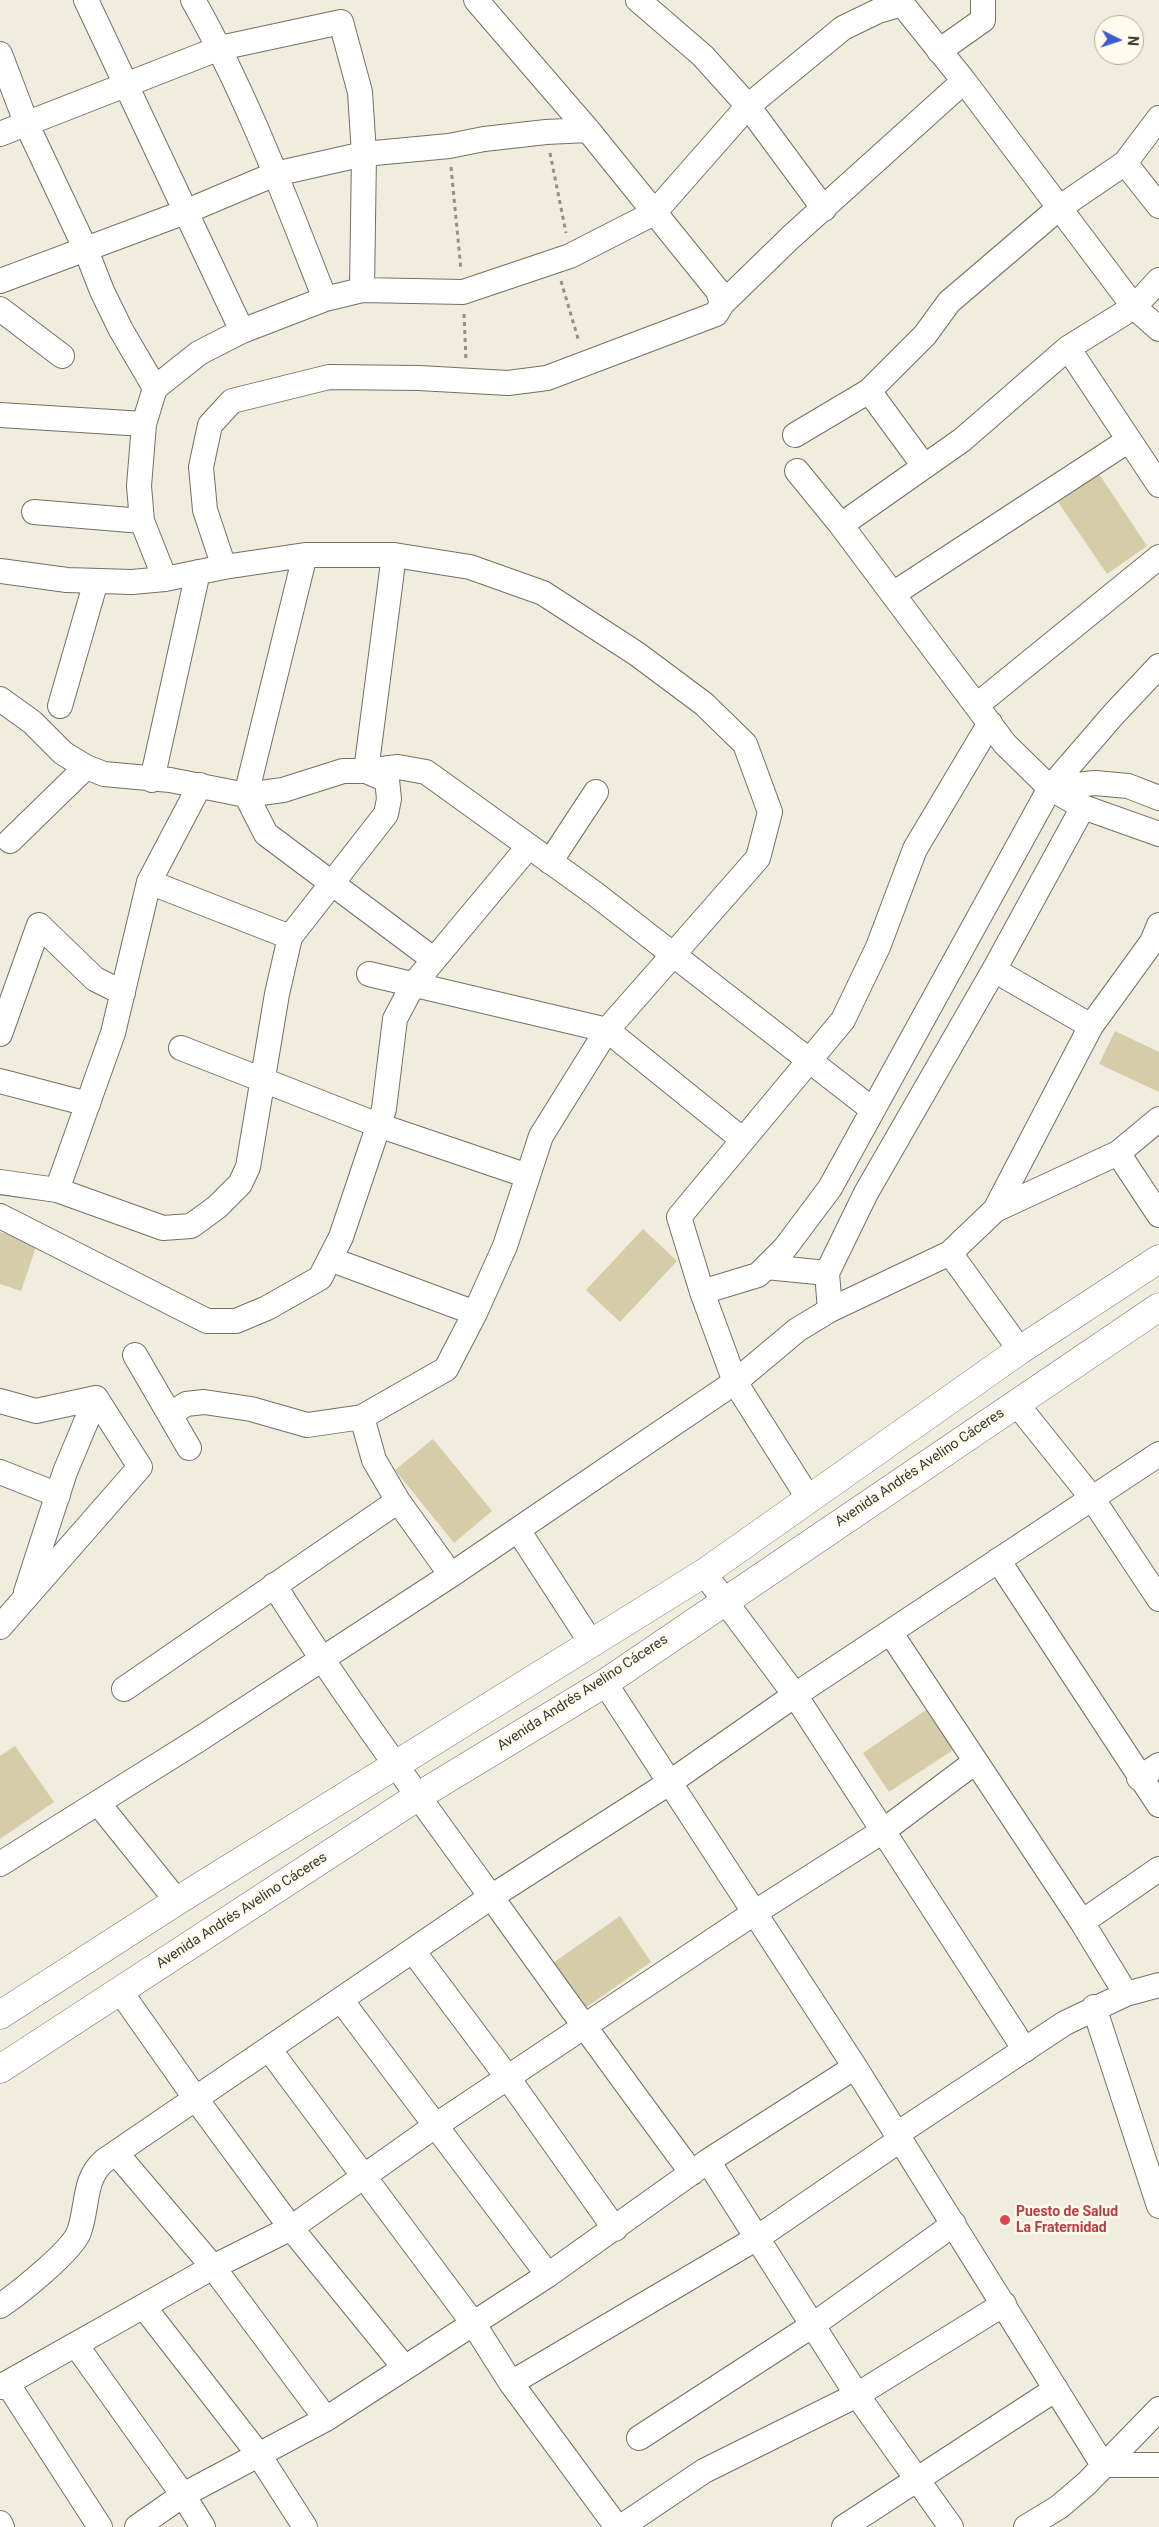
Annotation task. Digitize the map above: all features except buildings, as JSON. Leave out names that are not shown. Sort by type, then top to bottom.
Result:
[{"type":"street","points":[[86,0],[242,331]]},
{"type":"street","points":[[193,0],[220,48],[275,174],[325,299]]},
{"type":"street","points":[[476,0],[588,130],[718,291],[722,304]]},
{"type":"street","points":[[638,0],[703,56],[748,106],[824,209]]},
{"type":"street","points":[[939,51],[983,20],[983,0]]},
{"type":"street","points":[[165,579],[142,521],[139,486],[144,424],[156,388],[198,353],[242,331],[325,299],[362,290],[463,292],[563,258],[654,213],[748,106],[843,28],[901,2],[964,81],[1134,307],[1159,329]]},
{"type":"street","points":[[0,134],[220,48],[341,22],[360,92],[364,154],[362,290]]},
{"type":"street","points":[[0,54],[27,125],[86,250],[113,315],[156,388]]},
{"type":"street","points":[[224,567],[205,510],[201,467],[210,425],[232,401],[329,377],[508,383],[548,378],[716,314],[722,304],[791,237],[964,81]]},
{"type":"street","points":[[795,435],[869,391],[925,335],[950,302],[1060,208],[1125,162],[1159,118]]},
{"type":"street","points":[[0,281],[185,212],[275,174],[364,154],[449,146],[484,139],[546,132],[588,130]]},
{"type":"street","points":[[1125,162],[1159,206]]},
{"type":"street","points":[[841,525],[962,440],[1068,348],[1134,307],[1159,280]]},
{"type":"street","points":[[0,309],[62,356]]},
{"type":"street","points":[[1068,348],[1159,485]]},
{"type":"street","points":[[869,391],[924,466]]},
{"type":"street","points":[[0,415],[144,424]]},
{"type":"street","points":[[893,594],[1129,440]]},
{"type":"street","points":[[797,471],[841,525],[1005,744],[1050,788],[1083,807],[1159,834]]},
{"type":"street","points":[[34,512],[142,521]]},
{"type":"street","points":[[305,555],[246,794],[266,834],[433,959]]},
{"type":"street","points":[[0,571],[68,580],[132,582],[165,579],[224,567],[305,555],[394,555],[470,567],[543,593],[637,654],[704,704],[745,744],[770,812],[758,858],[608,1030],[540,1136],[505,1246],[475,1313],[446,1369],[362,1417],[307,1425],[251,1409],[204,1402],[186,1404],[171,1414]]},
{"type":"street","points":[[366,771],[394,555]]},
{"type":"street","points":[[809,1498],[735,1382],[702,1292],[679,1217],[842,1020],[878,947],[915,849],[984,714],[1159,558]]},
{"type":"street","points":[[152,780],[198,572]]},
{"type":"street","points":[[60,706],[96,581]]},
{"type":"street","points":[[702,1292],[758,1274],[785,1248],[830,1188],[1050,788],[1113,715],[1159,666]]},
{"type":"street","points":[[2,704],[32,722],[62,752],[86,767],[104,774],[152,780],[170,780],[246,794],[283,790],[343,771],[366,771],[398,766],[426,772],[529,846],[873,1110]]},
{"type":"street","points":[[10,841],[86,767]]},
{"type":"street","points":[[0,1182],[57,1190],[163,1228],[191,1226],[217,1207],[240,1184],[248,1166],[262,1080],[290,937],[330,883],[386,814],[388,799],[387,780],[366,771]]},
{"type":"street","points":[[1050,788],[1095,783],[1128,786],[1159,798]]},
{"type":"street","points":[[57,1190],[113,1034],[150,882],[200,785]]},
{"type":"street","points":[[550,862],[596,792]]},
{"type":"street","points":[[830,1310],[827,1273],[866,1193],[994,970],[1083,807]]},
{"type":"street","points":[[0,1216],[206,1321],[236,1321],[267,1308],[320,1278],[341,1237],[384,1109],[395,1020],[413,984],[529,846]]},
{"type":"street","points":[[150,882],[290,937]]},
{"type":"street","points":[[0,1034],[39,925],[95,979],[123,993]]},
{"type":"street","points":[[996,1210],[1091,1026],[1157,937]]},
{"type":"street","points":[[994,970],[1091,1026]]},
{"type":"street","points":[[369,974],[608,1030],[743,1140]]},
{"type":"street","points":[[181,1048],[378,1125],[528,1176]]},
{"type":"street","points":[[0,1081],[88,1104]]},
{"type":"street","points":[[0,1864],[98,1803],[451,1575],[735,1382],[797,1330],[830,1310],[950,1253],[996,1210],[1118,1153],[1159,1119]]},
{"type":"street","points":[[1118,1153],[1159,1214]]},
{"type":"street","points":[[950,1253],[1020,1350]]},
{"type":"street","points":[[330,1259],[475,1313]]},
{"type":"street","points":[[0,2015],[177,1901],[704,1573],[1020,1350],[1159,1259]]},
{"type":"street","points":[[766,1267],[827,1273]]},
{"type":"street","name":"Avenida Andrés Avelino Cáceres","points":[[0,2069],[417,1797],[605,1683],[723,1601],[1159,1307]]},
{"type":"street","points":[[135,1354],[189,1448]]},
{"type":"street","points":[[0,1401],[36,1411],[96,1398]]},
{"type":"street","points":[[22,1603],[58,1494],[96,1398]]},
{"type":"street","points":[[0,1627],[140,1467],[96,1398]]},
{"type":"street","points":[[1016,1404],[1092,1498],[1159,1599]]},
{"type":"street","points":[[362,1417],[374,1460],[398,1502],[451,1575]]},
{"type":"street","points":[[0,2306],[14,2297],[70,2245],[78,2234],[94,2170],[491,1897],[669,1783],[795,1695],[1159,1454]]},
{"type":"street","points":[[0,1472],[58,1494]]},
{"type":"street","points":[[124,1689],[398,1502]]},
{"type":"street","points":[[518,1530],[592,1644]]},
{"type":"street","points":[[998,1560],[1149,1771],[1159,1805]]},
{"type":"street","points":[[704,1573],[723,1601],[795,1695],[1025,2050]]},
{"type":"street","points":[[274,1585],[321,1660],[417,1797],[584,2028],[757,2238],[857,2395],[918,2478],[951,2527]]},
{"type":"street","points":[[890,1632],[1082,1922],[1126,1994]]},
{"type":"street","points":[[605,1683],[954,2224],[1103,2465]]},
{"type":"street","points":[[100,2527],[4,2385],[144,2308],[213,2267],[291,2228],[435,2126],[754,1913],[883,1831],[975,1762]]},
{"type":"street","points":[[98,1803],[177,1901]]},
{"type":"street","points":[[1082,1922],[1159,1869]]},
{"type":"street","points":[[413,1951],[508,2078],[615,2229]]},
{"type":"street","points":[[511,2383],[757,2238],[898,2137],[1065,2023],[1094,2007],[1126,1994],[1159,1985]]},
{"type":"street","points":[[120,1991],[196,2099],[291,2228],[404,2367]]},
{"type":"street","points":[[341,2000],[548,2275]]},
{"type":"street","points":[[1094,2007],[1154,2175],[1159,2206]]},
{"type":"street","points":[[269,2049],[473,2323],[511,2383],[617,2527]]},
{"type":"street","points":[[136,2527],[183,2494],[326,2419],[548,2275],[700,2167],[854,2068]]},
{"type":"street","points":[[117,2154],[213,2267],[326,2419]]},
{"type":"street","points":[[638,2438],[813,2325],[954,2224]]},
{"type":"street","points":[[621,2527],[704,2471],[857,2395],[1004,2304]]},
{"type":"street","points":[[144,2308],[258,2454],[304,2527]]},
{"type":"street","points":[[76,2345],[183,2494],[203,2527]]},
{"type":"street","points":[[844,2527],[1056,2389]]},
{"type":"street","points":[[1026,2527],[1059,2507],[1086,2484],[1159,2409]]},
{"type":"street","points":[[1103,2465],[1159,2465]]},
{"type":"street","points":[[0,2523],[2,2527]]},
{"type":"path","points":[[546,132],[563,258],[585,364]]},
{"type":"path","points":[[449,146],[463,292],[467,381]]},
{"type":"shaded area","points":[[1099,474],[1147,546],[1107,574],[1058,502]]},
{"type":"shaded area","points":[[1115,1031],[1159,1052],[1159,1092],[1099,1064]]},
{"type":"shaded area","points":[[643,1229],[677,1261],[620,1322],[586,1290]]},
{"type":"shaded area","points":[[0,1232],[37,1244],[21,1291],[0,1284]]},
{"type":"shaded area","points":[[433,1439],[492,1511],[454,1543],[395,1470]]},
{"type":"shaded area","points":[[926,1710],[953,1750],[889,1792],[863,1753]]},
{"type":"shaded area","points":[[15,1746],[54,1802],[0,1839],[0,1756]]},
{"type":"shaded area","points":[[620,1916],[651,1962],[582,2010],[550,1965]]},
{"type":"place","name":"Puesto de Salud La Fraternidad","points":[[1005,2220]]}]
